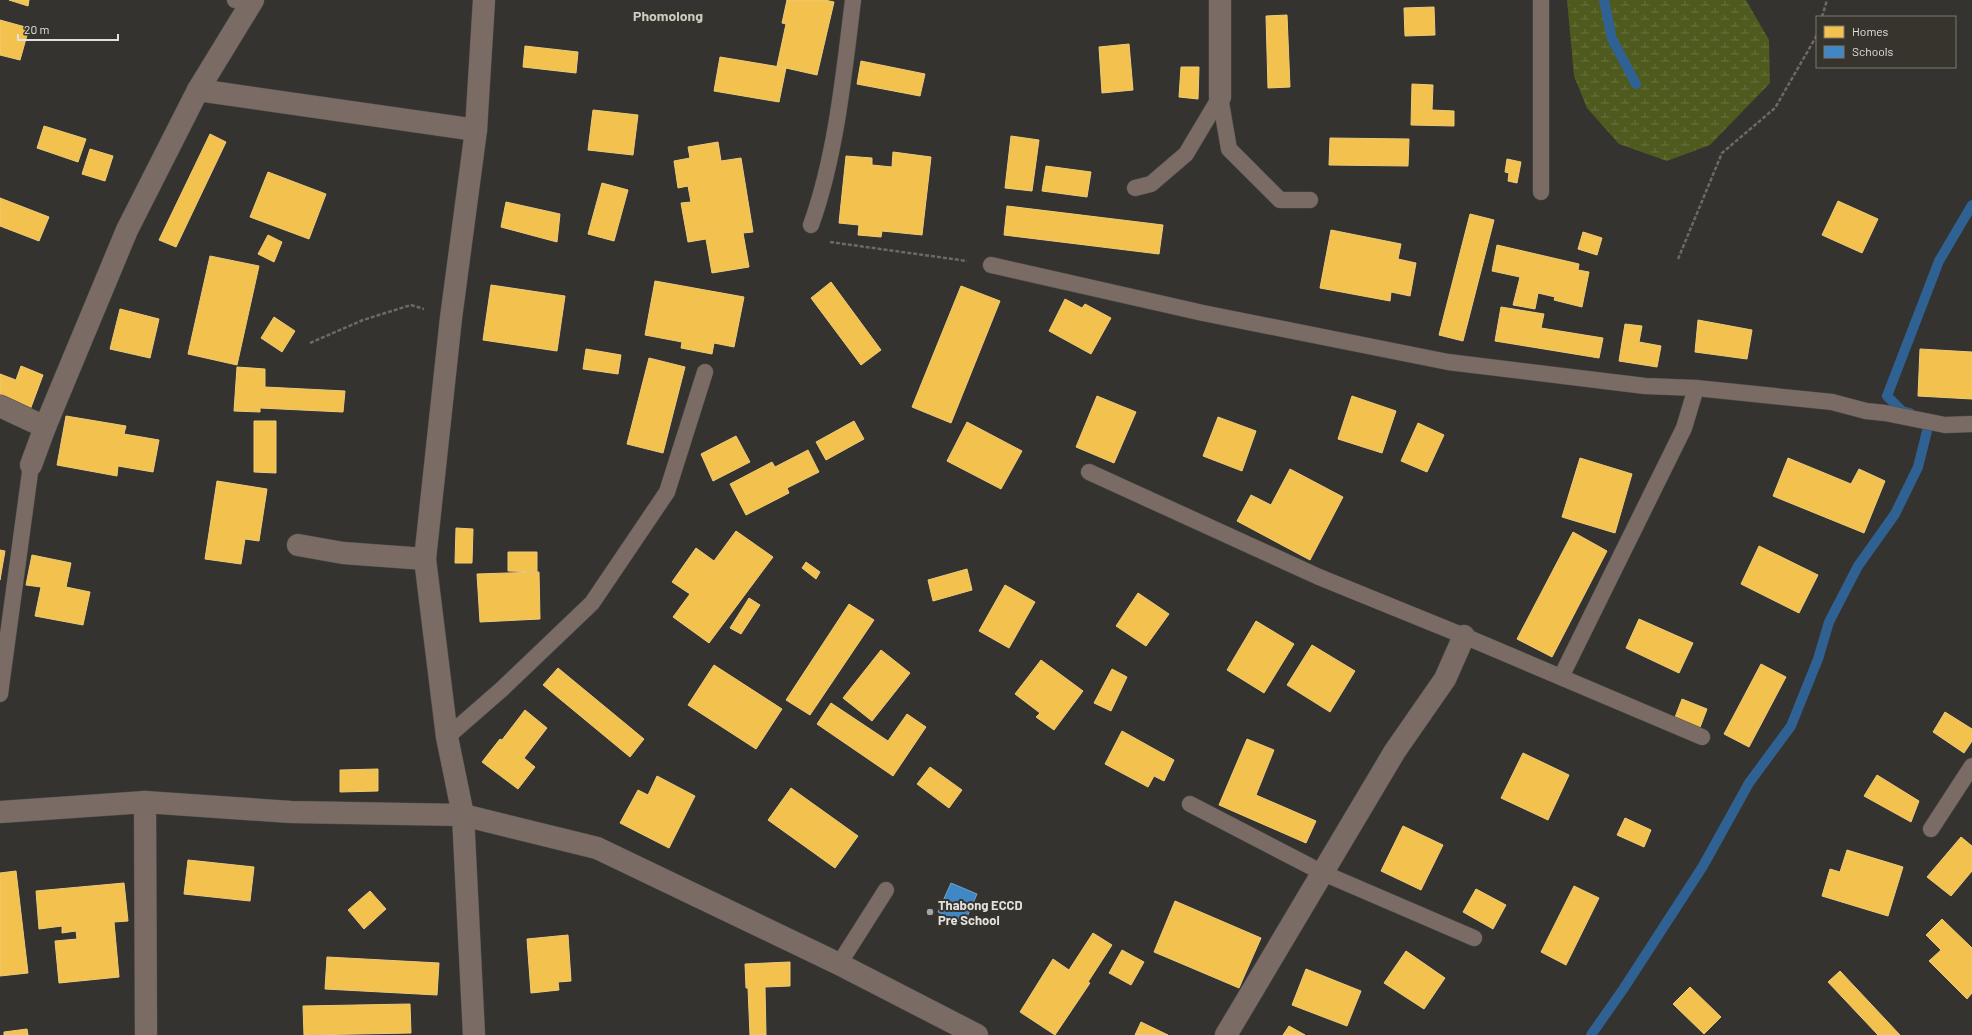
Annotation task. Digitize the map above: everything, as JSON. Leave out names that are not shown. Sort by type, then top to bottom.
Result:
[{"type":"street","points":[[474,1035],[463,815],[447,737],[425,559],[451,318],[476,130],[484,0]]},
{"type":"street","points":[[1220,0],[1220,97]]},
{"type":"street","points":[[31,465],[45,427],[127,230],[198,90],[247,1]]},
{"type":"street","points":[[198,90],[476,130]]},
{"type":"street","points":[[0,406],[45,427]]},
{"type":"street","points":[[298,545],[343,553],[425,559]]},
{"type":"street","points":[[1226,1035],[1395,751],[1445,679],[1464,636]]},
{"type":"street","points":[[145,802],[146,1035]]},
{"type":"street","points":[[0,812],[145,802],[291,812],[463,815],[597,848],[839,964],[977,1035]]},
{"type":"lane","points":[[811,225],[821,196],[842,84],[853,0]]},
{"type":"lane","points":[[1540,192],[1541,0]]},
{"type":"lane","points":[[1135,188],[1151,184],[1186,154],[1220,97]]},
{"type":"lane","points":[[1220,97],[1229,149],[1280,200],[1310,200]]},
{"type":"lane","points":[[991,265],[1203,314],[1448,362],[1645,386],[1696,388],[1832,402],[1866,411],[1885,413],[1946,425],[1972,424]]},
{"type":"lane","points":[[447,737],[502,689],[592,603],[667,492],[705,372]]},
{"type":"lane","points":[[1561,677],[1684,428],[1696,388]]},
{"type":"lane","points":[[0,694],[31,465]]},
{"type":"lane","points":[[1089,472],[1319,577],[1464,636],[1702,738]]},
{"type":"lane","points":[[1931,829],[1972,766]]},
{"type":"lane","points":[[1190,804],[1323,873],[1474,938]]},
{"type":"lane","points":[[839,964],[886,890]]},
{"type":"path","points":[[1822,16],[1827,0]]},
{"type":"path","points":[[1678,258],[1722,153],[1775,108],[1816,36]]},
{"type":"path","points":[[811,225],[825,241],[991,265]]},
{"type":"path","points":[[310,343],[363,320],[411,305],[451,318]]},
{"type":"green space","points":[[1567,0],[1746,0],[1769,40],[1770,83],[1710,145],[1667,161],[1619,144],[1587,108],[1574,76]]},
{"type":"building: Homes","points":[[9,0],[29,0],[28,6]]},
{"type":"building: Homes","points":[[787,0],[825,0],[834,2],[817,75],[777,66],[786,24],[782,23]]},
{"type":"building: Homes","points":[[1434,7],[1435,35],[1405,36],[1404,8]]},
{"type":"building: Homes","points":[[1287,15],[1290,87],[1268,88],[1266,16]]},
{"type":"building: Homes","points":[[0,20],[29,28],[20,60],[0,55]]},
{"type":"building: Homes","points":[[1129,44],[1133,90],[1102,93],[1099,47]]},
{"type":"building: Homes","points":[[525,46],[578,52],[576,73],[523,67]]},
{"type":"building: Homes","points":[[720,57],[786,68],[779,102],[714,91]]},
{"type":"building: Homes","points":[[861,61],[925,74],[920,96],[857,84]]},
{"type":"building: Homes","points":[[1181,67],[1199,67],[1198,99],[1179,97]]},
{"type":"building: Homes","points":[[1412,84],[1433,85],[1432,110],[1454,111],[1454,126],[1411,125]]},
{"type":"building: Homes","points":[[593,110],[638,115],[633,155],[588,150]]},
{"type":"building: Homes","points":[[44,126],[86,139],[78,162],[37,148]]},
{"type":"building: Homes","points":[[210,134],[226,142],[176,247],[159,240]]},
{"type":"building: Homes","points":[[1011,136],[1039,140],[1032,191],[1005,188]]},
{"type":"building: Homes","points":[[1330,138],[1409,139],[1408,166],[1329,165]]},
{"type":"building: Homes","points":[[718,142],[721,161],[741,158],[753,232],[743,233],[749,267],[712,273],[706,239],[688,242],[681,203],[691,202],[688,186],[678,188],[674,161],[690,158],[688,147]]},
{"type":"building: Homes","points":[[90,149],[113,156],[105,181],[82,174]]},
{"type":"building: Homes","points":[[893,152],[931,157],[922,235],[882,231],[881,237],[858,235],[859,225],[839,223],[846,156],[872,158],[872,165],[892,167]]},
{"type":"building: Homes","points":[[1507,159],[1521,162],[1517,183],[1508,181],[1509,173],[1505,172]]},
{"type":"building: Homes","points":[[1046,166],[1091,172],[1087,197],[1042,191]]},
{"type":"building: Homes","points":[[268,172],[326,194],[309,239],[250,217]]},
{"type":"building: Homes","points":[[602,183],[628,190],[614,241],[588,234]]},
{"type":"building: Homes","points":[[0,198],[49,217],[39,241],[0,226]]},
{"type":"building: Homes","points":[[1838,201],[1878,219],[1862,253],[1822,235]]},
{"type":"building: Homes","points":[[506,202],[560,214],[557,242],[501,227]]},
{"type":"building: Homes","points":[[1007,206],[1163,225],[1159,254],[1004,235]]},
{"type":"building: Homes","points":[[1470,214],[1494,220],[1463,341],[1439,335]]},
{"type":"building: Homes","points":[[1331,230],[1401,244],[1398,259],[1416,263],[1410,296],[1391,292],[1390,301],[1320,288]]},
{"type":"building: Homes","points":[[1583,232],[1602,238],[1597,255],[1578,249]]},
{"type":"building: Homes","points":[[268,235],[282,242],[274,262],[258,254]]},
{"type":"building: Homes","points":[[1497,245],[1579,264],[1578,270],[1589,272],[1582,307],[1554,300],[1555,297],[1538,293],[1535,309],[1513,305],[1520,277],[1492,271]]},
{"type":"building: Homes","points":[[210,256],[259,266],[237,365],[188,354]]},
{"type":"building: Homes","points":[[655,281],[744,297],[734,347],[714,343],[712,354],[681,348],[682,342],[645,335]]},
{"type":"building: Homes","points":[[831,282],[881,350],[861,365],[811,298]]},
{"type":"building: Homes","points":[[491,285],[565,296],[557,351],[483,340]]},
{"type":"building: Homes","points":[[961,286],[1000,301],[951,423],[912,407]]},
{"type":"building: Homes","points":[[1065,299],[1082,308],[1085,304],[1111,318],[1091,354],[1049,331]]},
{"type":"building: Homes","points":[[1501,307],[1544,314],[1541,328],[1603,338],[1599,358],[1495,341]]},
{"type":"building: Homes","points":[[120,309],[159,319],[150,358],[110,349]]},
{"type":"building: Homes","points":[[274,317],[295,331],[282,352],[261,338]]},
{"type":"building: Homes","points":[[1698,320],[1752,330],[1747,359],[1695,352]]},
{"type":"building: Homes","points":[[1625,324],[1642,326],[1639,342],[1661,346],[1657,367],[1619,361]]},
{"type":"building: Homes","points":[[586,349],[621,355],[618,374],[583,369]]},
{"type":"building: Homes","points":[[1920,349],[1972,352],[1972,399],[1918,396]]},
{"type":"building: Homes","points":[[649,358],[685,367],[663,453],[627,444]]},
{"type":"building: Homes","points":[[21,366],[43,375],[30,410],[0,398],[0,374],[16,380]]},
{"type":"building: Homes","points":[[237,367],[265,369],[265,387],[345,391],[343,412],[260,408],[260,412],[234,411]]},
{"type":"building: Homes","points":[[1097,396],[1136,412],[1114,463],[1076,447]]},
{"type":"building: Homes","points":[[1352,396],[1396,411],[1382,453],[1338,439]]},
{"type":"building: Homes","points":[[66,416],[126,426],[124,434],[159,440],[153,472],[118,466],[117,476],[57,465]]},
{"type":"building: Homes","points":[[1218,417],[1256,431],[1242,471],[1203,456]]},
{"type":"building: Homes","points":[[254,421],[276,421],[276,473],[254,472]]},
{"type":"building: Homes","points":[[854,421],[864,439],[826,460],[816,442]]},
{"type":"building: Homes","points":[[967,422],[1022,451],[1001,489],[947,461]]},
{"type":"building: Homes","points":[[1418,423],[1444,435],[1427,472],[1401,461]]},
{"type":"building: Homes","points":[[736,436],[750,462],[713,481],[701,454]]},
{"type":"building: Homes","points":[[808,450],[819,472],[787,488],[789,493],[746,515],[730,484],[772,462],[775,467]]},
{"type":"building: Homes","points":[[1580,458],[1632,474],[1615,533],[1562,517]]},
{"type":"building: Homes","points":[[1788,458],[1851,484],[1859,469],[1885,481],[1864,533],[1773,496]]},
{"type":"building: Homes","points":[[1290,469],[1343,497],[1310,560],[1237,521],[1251,495],[1271,505]]},
{"type":"building: Homes","points":[[217,481],[267,489],[259,541],[245,539],[241,564],[205,559]]},
{"type":"building: Homes","points":[[456,528],[473,529],[472,563],[455,563]]},
{"type":"building: Homes","points":[[736,531],[773,557],[709,643],[673,617],[690,594],[672,582],[696,548],[714,561]]},
{"type":"building: Homes","points":[[1573,532],[1607,551],[1552,657],[1517,639]]},
{"type":"building: Homes","points":[[1759,546],[1818,575],[1799,613],[1741,584]]},
{"type":"building: Homes","points":[[0,550],[5,551],[0,580]]},
{"type":"building: Homes","points":[[508,552],[537,552],[537,572],[508,571]]},
{"type":"building: Homes","points":[[32,555],[71,563],[66,587],[90,592],[83,625],[35,616],[41,587],[26,585]]},
{"type":"building: Homes","points":[[806,562],[820,572],[816,579],[802,568]]},
{"type":"building: Homes","points":[[967,569],[972,590],[933,601],[928,580]]},
{"type":"building: Homes","points":[[539,572],[540,619],[480,622],[477,574]]},
{"type":"building: Homes","points":[[1005,585],[1035,602],[1009,648],[979,631]]},
{"type":"building: Homes","points":[[1138,593],[1169,614],[1146,646],[1116,626]]},
{"type":"building: Homes","points":[[749,598],[760,605],[741,634],[730,628]]},
{"type":"building: Homes","points":[[849,604],[874,620],[810,715],[786,700]]},
{"type":"building: Homes","points":[[1639,619],[1693,643],[1679,673],[1626,648]]},
{"type":"building: Homes","points":[[1256,621],[1294,644],[1264,693],[1227,670]]},
{"type":"building: Homes","points":[[1312,645],[1355,671],[1330,712],[1287,685]]},
{"type":"building: Homes","points":[[881,650],[910,673],[872,721],[843,698]]},
{"type":"building: Homes","points":[[1041,660],[1083,691],[1054,730],[1036,717],[1040,713],[1015,694]]},
{"type":"building: Homes","points":[[1761,664],[1786,677],[1749,747],[1724,734]]},
{"type":"building: Homes","points":[[714,665],[782,709],[756,749],[688,705]]},
{"type":"building: Homes","points":[[558,668],[644,739],[630,757],[543,685]]},
{"type":"building: Homes","points":[[1112,669],[1127,677],[1111,711],[1094,703]]},
{"type":"building: Homes","points":[[1682,699],[1707,709],[1699,730],[1674,720]]},
{"type":"building: Homes","points":[[831,703],[888,741],[907,714],[926,727],[893,776],[817,724]]},
{"type":"building: Homes","points":[[525,710],[547,728],[524,758],[535,767],[518,789],[482,762],[500,739],[502,740]]},
{"type":"building: Homes","points":[[1945,712],[1972,729],[1972,741],[1964,753],[1933,732]]},
{"type":"building: Homes","points":[[1122,731],[1174,760],[1164,781],[1154,776],[1148,787],[1105,764]]},
{"type":"building: Homes","points":[[1247,739],[1274,750],[1256,795],[1316,821],[1306,843],[1219,805]]},
{"type":"building: Homes","points":[[1523,753],[1569,775],[1548,820],[1501,798]]},
{"type":"building: Homes","points":[[930,767],[962,790],[949,808],[917,784]]},
{"type":"building: Homes","points":[[378,769],[378,791],[340,792],[340,770]]},
{"type":"building: Homes","points":[[1877,775],[1919,801],[1911,822],[1864,796]]},
{"type":"building: Homes","points":[[657,776],[695,796],[669,848],[620,823],[638,790],[648,795]]},
{"type":"building: Homes","points":[[791,788],[858,836],[835,868],[768,820]]},
{"type":"building: Homes","points":[[1625,818],[1651,830],[1644,847],[1617,835]]},
{"type":"building: Homes","points":[[1403,826],[1443,845],[1421,890],[1381,871]]},
{"type":"building: Homes","points":[[1961,837],[1972,846],[1972,871],[1951,896],[1927,877]]},
{"type":"building: Homes","points":[[1847,850],[1903,867],[1888,916],[1822,896],[1830,869],[1840,872]]},
{"type":"building: Homes","points":[[188,860],[254,867],[250,901],[184,894]]},
{"type":"building: Homes","points":[[16,871],[28,973],[0,976],[0,873]]},
{"type":"building: Homes","points":[[124,883],[128,921],[114,922],[119,977],[59,983],[55,941],[77,939],[76,931],[62,933],[62,926],[39,929],[36,891]]},
{"type":"building: Homes","points":[[1574,886],[1599,898],[1566,965],[1541,952]]},
{"type":"building: Homes","points":[[1476,889],[1506,905],[1493,929],[1463,912]]},
{"type":"building: Homes","points":[[370,891],[386,909],[364,929],[348,910]]},
{"type":"building: Homes","points":[[1175,901],[1261,938],[1239,988],[1154,952]]},
{"type":"building: Homes","points":[[1942,919],[1972,948],[1972,993],[1967,999],[1929,961],[1941,950],[1926,935]]},
{"type":"building: Homes","points":[[1093,933],[1112,945],[1088,982],[1090,983],[1055,1035],[1020,1012],[1053,959],[1069,970]]},
{"type":"building: Homes","points":[[568,935],[571,981],[558,982],[559,990],[531,993],[527,939]]},
{"type":"building: Homes","points":[[1122,950],[1144,962],[1131,985],[1109,973]]},
{"type":"building: Homes","points":[[1406,951],[1445,978],[1424,1009],[1384,983]]},
{"type":"building: Homes","points":[[327,957],[439,963],[437,995],[325,989]]},
{"type":"building: Homes","points":[[790,962],[790,986],[765,987],[766,1035],[750,1035],[748,988],[746,988],[745,964]]},
{"type":"building: Homes","points":[[1306,969],[1361,991],[1347,1026],[1292,1005]]},
{"type":"building: Homes","points":[[1840,971],[1900,1035],[1878,1035],[1828,982]]},
{"type":"building: Homes","points":[[1690,987],[1721,1017],[1704,1034],[1673,1004]]},
{"type":"building: Homes","points":[[410,1004],[411,1033],[304,1035],[303,1006]]},
{"type":"building: Homes","points":[[1141,1022],[1168,1035],[1135,1035]]},
{"type":"building: Homes","points":[[1289,1026],[1305,1035],[1283,1035]]},
{"type":"building: Homes","points":[[27,1029],[28,1035],[4,1035],[4,1032]]},
{"type":"building: Schools","points":[[951,883],[977,894],[964,924],[938,912]]},
{"type":"waterway","points":[[1604,0],[1612,39],[1636,84]]},
{"type":"waterway","points":[[1910,413],[1902,411],[1887,396],[1939,261],[1972,205]]},
{"type":"waterway","points":[[1591,1035],[1624,988],[1703,866],[1749,783],[1791,726],[1818,659],[1829,622],[1858,566],[1895,514],[1918,467],[1927,431]]},
{"type":"place","name":"Thabong ECCD Pre School","points":[[930,912]]},
{"type":"district","name":"Phomolong","points":[[668,15]]}]
